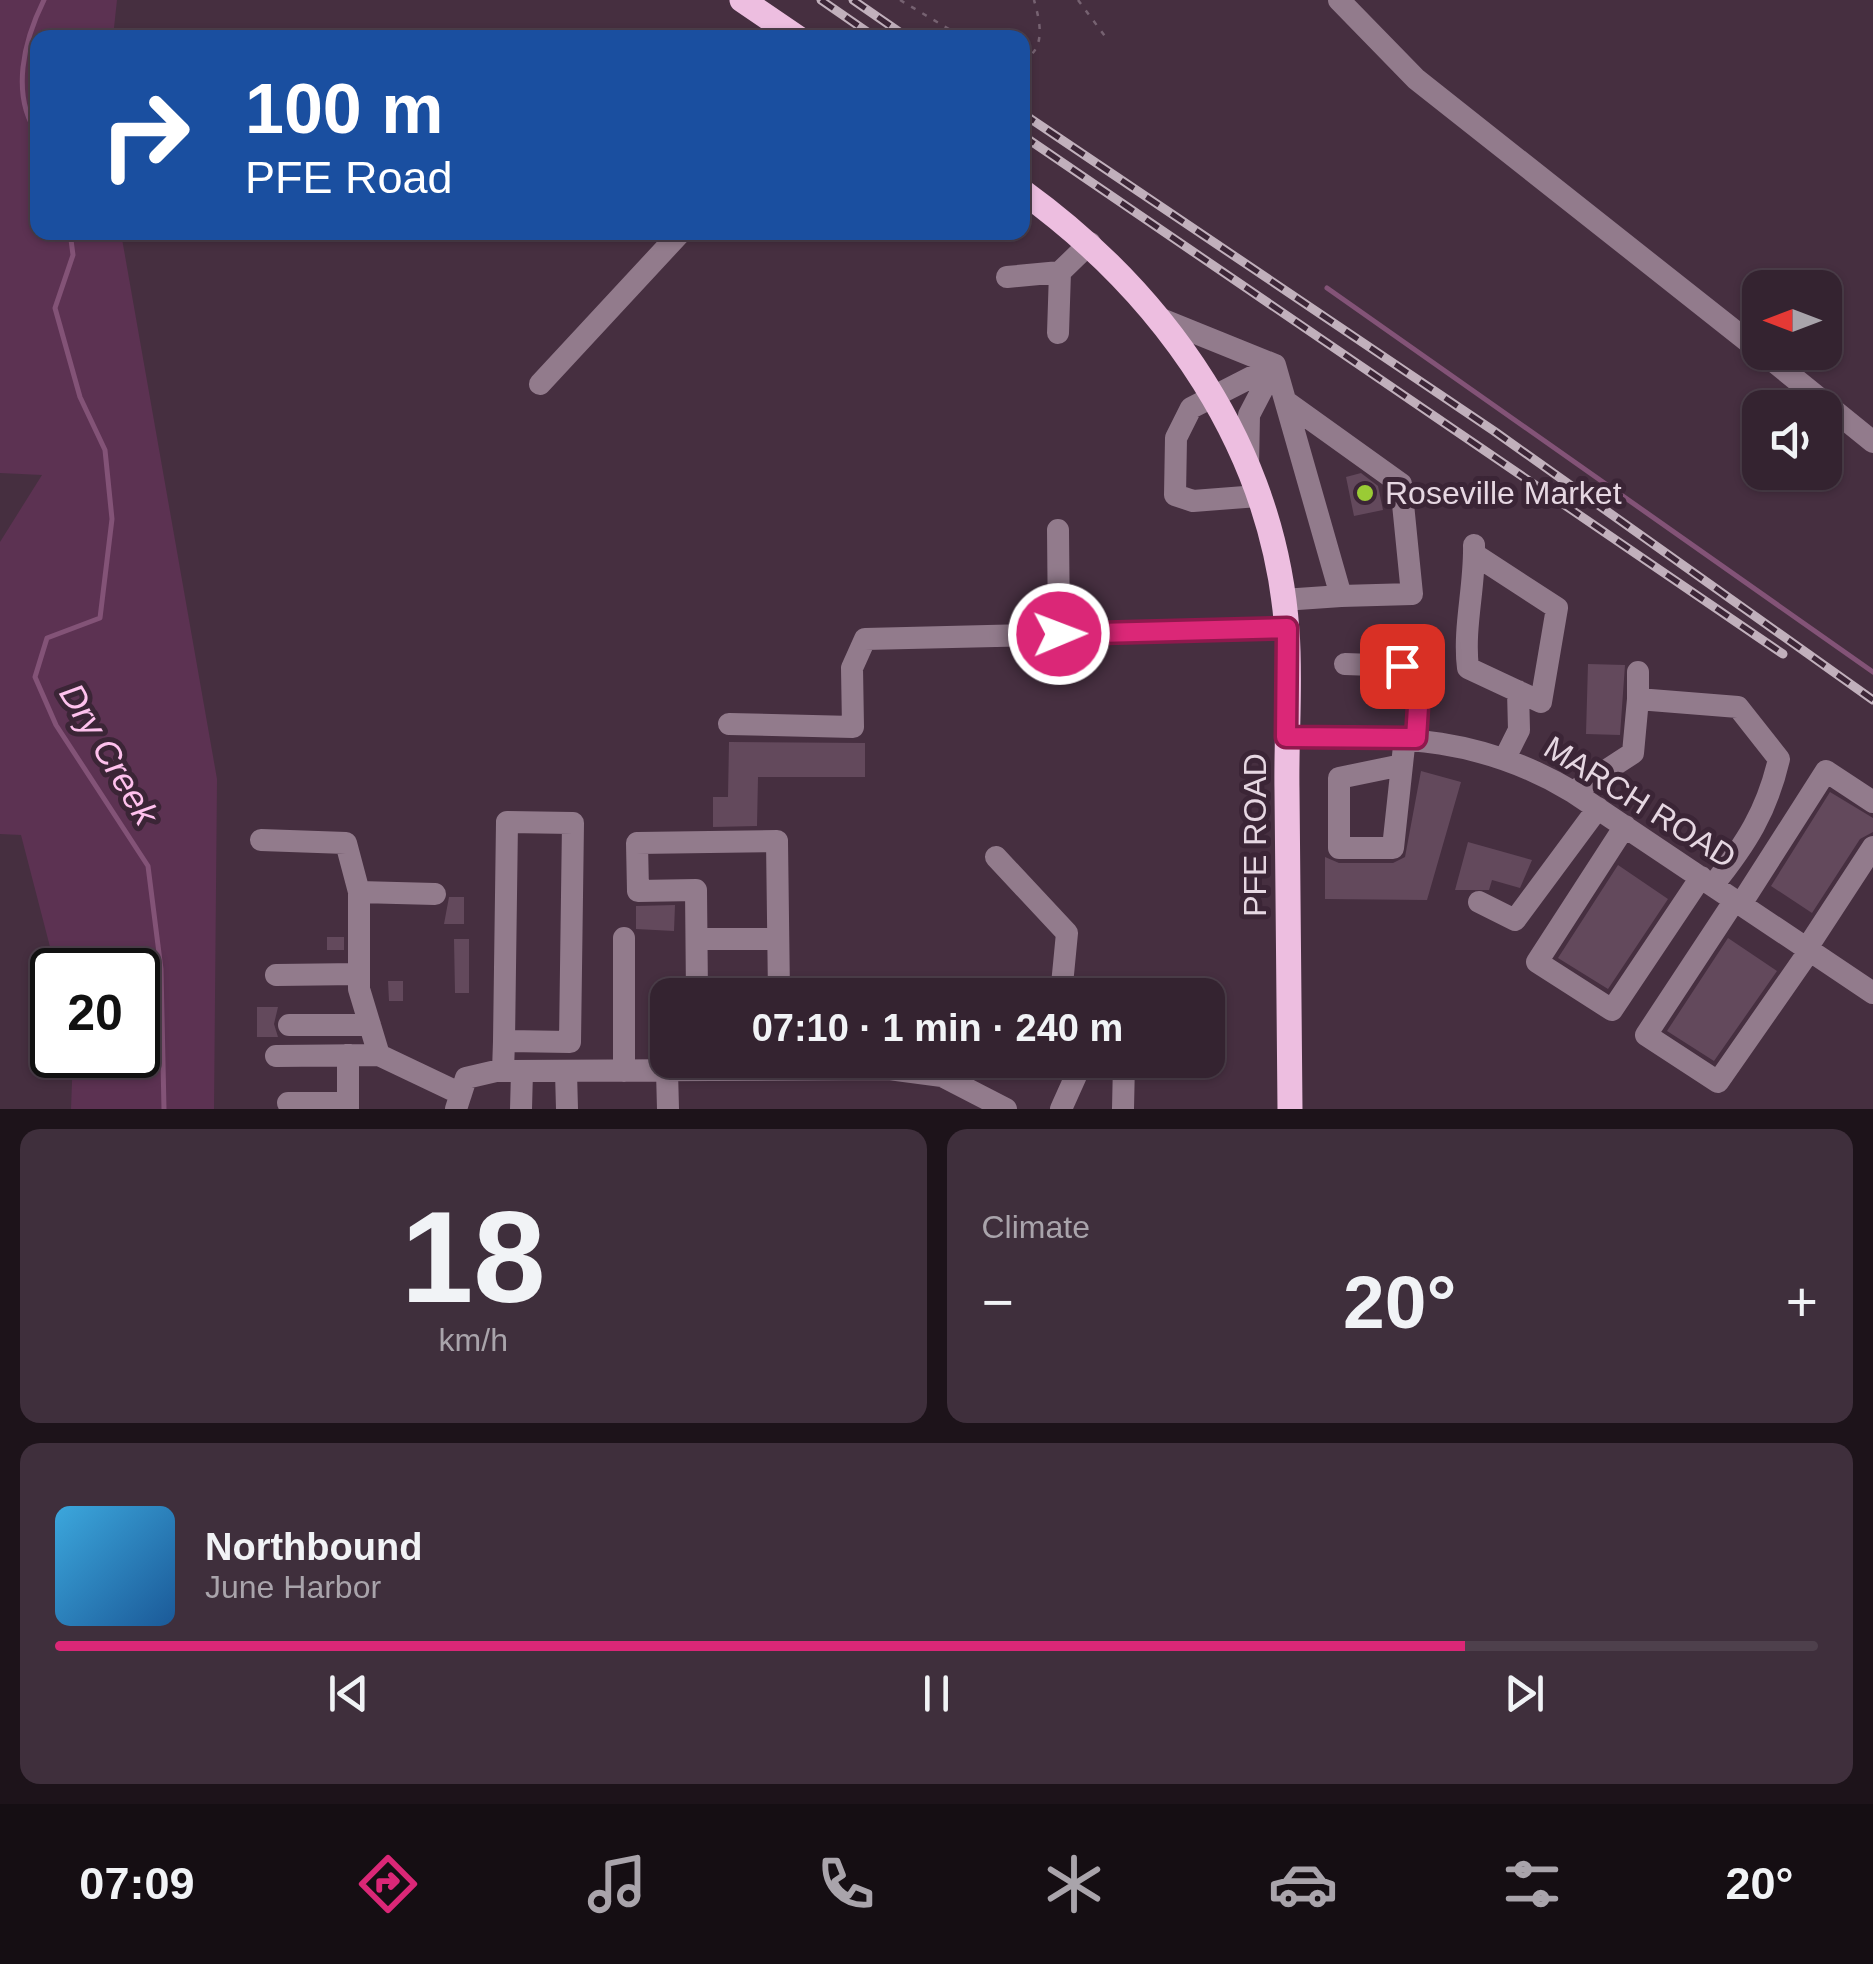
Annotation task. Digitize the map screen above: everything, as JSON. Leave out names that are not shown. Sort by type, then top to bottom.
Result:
[{"type":"main road","points":[[742,0],[786,30]]},
{"type":"main road","name":"PFE ROAD","points":[[1030,198],[1090,244],[1161,318],[1214,394],[1258,496],[1284,600],[1287,628],[1290,1109]]},
{"type":"street","points":[[1340,0],[1416,79],[1742,337]]},
{"type":"street","points":[[540,384],[674,240]]},
{"type":"street","points":[[1007,278],[1060,272],[1090,244]]},
{"type":"street","points":[[1058,334],[1060,272]]},
{"type":"street","points":[[1161,318],[1275,365],[1341,596]]},
{"type":"street","points":[[1258,496],[1194,501],[1175,495],[1176,438],[1191,408],[1275,365]]},
{"type":"street","points":[[1248,468],[1249,415],[1275,365]]},
{"type":"street","points":[[1783,370],[1873,442]]},
{"type":"street","points":[[1284,600],[1412,594],[1400,484],[1288,403]]},
{"type":"street","points":[[1058,530],[1059,634]]},
{"type":"street","points":[[1474,550],[1558,608],[1542,702],[1518,691],[1468,668],[1465,644],[1475,591],[1474,550]]},
{"type":"street","points":[[730,724],[853,727],[852,668],[865,640],[1287,628]]},
{"type":"street","points":[[1345,664],[1402,666],[1418,707],[1402,765]]},
{"type":"street","points":[[1573,792],[1633,752],[1638,672]]},
{"type":"street","points":[[1505,758],[1519,730],[1518,691]]},
{"type":"street","points":[[1625,826],[1538,962],[1612,1010],[1707,881],[1750,839],[1769,802],[1778,759],[1738,706],[1638,699]]},
{"type":"street","name":"MARCH ROAD","points":[[1286,737],[1410,738],[1505,758],[1573,792],[1873,993]]},
{"type":"street","points":[[1873,802],[1826,771],[1646,1035],[1718,1082],[1873,847]]},
{"type":"street","points":[[1479,902],[1514,920],[1598,808]]},
{"type":"street","points":[[504,1041],[570,1042],[574,824],[507,822],[504,1041],[521,1109]]},
{"type":"street","points":[[261,840],[346,843],[359,892],[358,974],[379,1055]]},
{"type":"street","points":[[698,978],[696,890],[638,891],[637,843],[777,841],[779,978]]},
{"type":"street","points":[[996,857],[1067,932],[1063,978]]},
{"type":"street","points":[[359,892],[435,894]]},
{"type":"street","points":[[624,938],[624,1071]]},
{"type":"street","points":[[697,939],[778,939]]},
{"type":"street","points":[[276,975],[358,974]]},
{"type":"street","points":[[289,1026],[370,1025]]},
{"type":"street","points":[[276,1056],[379,1055],[459,1101],[466,1078],[512,1072],[650,1071]]},
{"type":"street","points":[[288,1103],[348,1106],[348,1056]]},
{"type":"street","points":[[566,1072],[567,1109]]},
{"type":"street","points":[[667,1078],[668,1109]]},
{"type":"street","points":[[941,1078],[973,1088],[1003,1108]]},
{"type":"street","points":[[1062,1109],[1076,1078]]},
{"type":"street","points":[[1123,1109],[1124,1078]]},
{"type":"path","points":[[900,0],[951,30]]},
{"type":"path","points":[[1030,53],[1040,44],[1034,0]]},
{"type":"path","points":[[1078,0],[1108,39]]},
{"type":"shaded area","points":[[0,0],[117,0],[114,30],[30,30],[30,240],[122,240],[217,779],[214,1109],[71,1109],[72,1078],[160,1078],[160,948],[50,948],[21,835],[0,834],[0,542],[42,475],[0,473]]},
{"type":"building","name":"Roseville Market","points":[[1361,473],[1378,486],[1383,510],[1354,516],[1346,477]]},
{"type":"building","points":[[1588,664],[1625,665],[1620,735],[1586,734]]},
{"type":"building","points":[[729,742],[865,743],[865,777],[758,777],[757,826],[713,827],[713,797],[728,797]]},
{"type":"building","points":[[1421,771],[1461,782],[1427,900],[1325,899],[1325,857],[1339,863],[1393,863],[1405,857]]},
{"type":"building","points":[[1830,792],[1873,818],[1873,832],[1860,839],[1812,913],[1771,886]]},
{"type":"building","points":[[1468,842],[1532,860],[1520,888],[1492,880],[1489,890],[1455,890]]},
{"type":"building","points":[[1618,865],[1668,899],[1608,989],[1558,958]]},
{"type":"building","points":[[449,897],[464,897],[464,924],[444,924]]},
{"type":"building","points":[[675,905],[674,931],[636,929],[636,906]]},
{"type":"building","points":[[327,937],[344,937],[344,950],[327,950]]},
{"type":"building","points":[[1728,938],[1777,971],[1714,1061],[1667,1031]]},
{"type":"building","points":[[454,939],[469,939],[469,993],[455,993]]},
{"type":"building","points":[[388,981],[403,981],[403,1001],[389,1001]]},
{"type":"building","points":[[257,1007],[278,1007],[274,1024],[278,1037],[257,1037]]},
{"type":"waterway","name":"Dry Creek","points":[[32,30],[44,0]]},
{"type":"waterway","name":"Dry Creek","points":[[30,36],[22,85],[30,121]]},
{"type":"waterway","name":"Dry Creek","points":[[71,240],[73,255],[55,308],[80,397],[105,450],[112,519],[100,618],[47,638],[35,677],[56,725],[148,866],[161,969],[164,1109]]},
{"type":"waterway","points":[[1327,288],[1873,672]]},
{"type":"railway","points":[[821,0],[864,30]]},
{"type":"railway","points":[[853,0],[896,30]]},
{"type":"railway","points":[[1030,118],[1494,431],[1873,700]]},
{"type":"railway","points":[[1030,140],[1783,654]]},
{"type":"place","name":"Roseville Market","points":[[1365,493]]},
{"type":"route","points":[[1059,634],[1287,628],[1290,684],[1286,737],[1416,738],[1418,707],[1402,666]]}]
